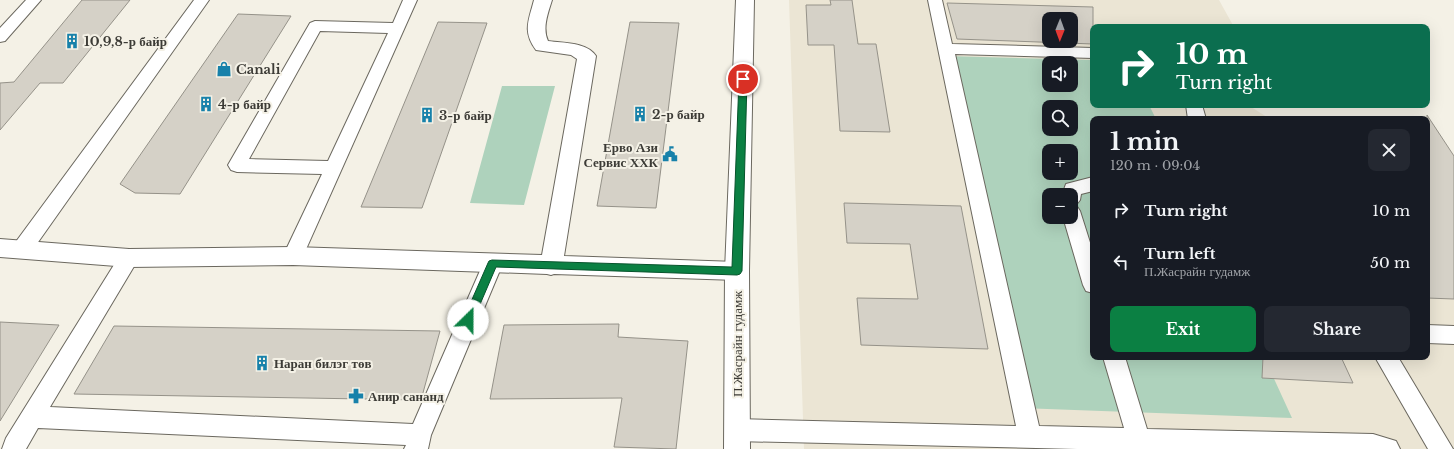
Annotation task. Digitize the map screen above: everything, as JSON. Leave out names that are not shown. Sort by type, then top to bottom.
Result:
[{"type":"street","points":[[543,0],[535,29],[537,40],[542,46],[575,50],[587,56],[551,266]]},
{"type":"street","name":"П.Жасрайн гудамж","points":[[736,439],[737,271],[745,0]]},
{"type":"street","points":[[0,248],[129,258],[293,256],[551,266],[737,271]]},
{"type":"lane","points":[[0,37],[34,0]]},
{"type":"lane","points":[[22,249],[202,0]]},
{"type":"lane","points":[[293,256],[410,0]]},
{"type":"lane","points":[[935,0],[947,48],[1030,437]]},
{"type":"lane","points":[[333,168],[237,165],[315,26],[398,28]]},
{"type":"lane","points":[[947,48],[1090,53]]},
{"type":"lane","points":[[1076,188],[1090,185]]},
{"type":"lane","points":[[1075,224],[1090,275]]},
{"type":"lane","points":[[10,447],[33,417],[129,258]]},
{"type":"lane","points":[[33,417],[418,442],[492,263]]},
{"type":"lane","points":[[1430,334],[1454,335]]},
{"type":"lane","points":[[1115,360],[1139,440]]},
{"type":"lane","points":[[1388,360],[1441,449]]},
{"type":"lane","points":[[736,439],[1030,437],[1373,445],[1388,449]]},
{"type":"shaded area","points":[[789,0],[1219,0],[1232,24],[1090,24],[1090,108],[1253,108],[1265,116],[1090,116],[1090,360],[1430,360],[1430,267],[1454,267],[1454,449],[804,449]]},
{"type":"green space","points":[[947,56],[1042,59],[1042,92],[1078,92],[1078,60],[1090,60],[1090,108],[1150,108],[1154,116],[1090,116],[1090,360],[1265,360],[1292,418],[1020,408]]},
{"type":"green space","points":[[502,86],[555,86],[524,205],[470,203]]},
{"type":"building","name":"10,9,8-р байр","points":[[82,0],[130,0],[63,83],[40,83],[0,130],[0,83],[14,82]]},
{"type":"building","points":[[830,0],[852,0],[858,44],[876,44],[890,132],[840,131],[834,45],[808,45],[806,5],[831,5]]},
{"type":"building","points":[[947,3],[1093,7],[1093,24],[1090,24],[1090,44],[1078,43],[1078,12],[1042,12],[1042,42],[957,39]]},
{"type":"building","name":"4-р байр","points":[[238,14],[291,16],[180,194],[135,193],[120,184]]},
{"type":"building","name":"3-р байр","points":[[438,22],[487,23],[422,208],[361,207]]},
{"type":"building","name":"2-р байр","points":[[630,22],[679,23],[656,208],[597,206]]},
{"type":"building","points":[[1430,120],[1454,156],[1454,299],[1430,298]]},
{"type":"building","points":[[844,203],[961,206],[988,349],[861,345],[857,298],[918,299],[910,244],[847,243]]},
{"type":"building","points":[[0,322],[59,325],[0,421]]},
{"type":"building","points":[[619,324],[618,337],[688,341],[676,449],[614,447],[622,398],[490,399],[504,325]]},
{"type":"building","name":"Наран билэг төв","points":[[114,326],[440,331],[421,400],[74,394]]},
{"type":"building","points":[[1263,360],[1342,360],[1353,383],[1262,378]]},
{"type":"place","name":"10,9,8-р байр","points":[[72,41]]},
{"type":"place","name":"Canali","points":[[224,69]]},
{"type":"place","name":"4-р байр","points":[[206,104]]},
{"type":"place","name":"2-р байр","points":[[640,114]]},
{"type":"place","name":"3-р байр","points":[[427,115]]},
{"type":"place","name":"Ерво Ази Сервис ХХК","points":[[670,154]]},
{"type":"place","name":"Наран билэг төв","points":[[262,363]]},
{"type":"place","name":"Анир сананд","points":[[356,396]]},
{"type":"route","points":[[468,320],[492,263],[737,271],[743,79]]}]
